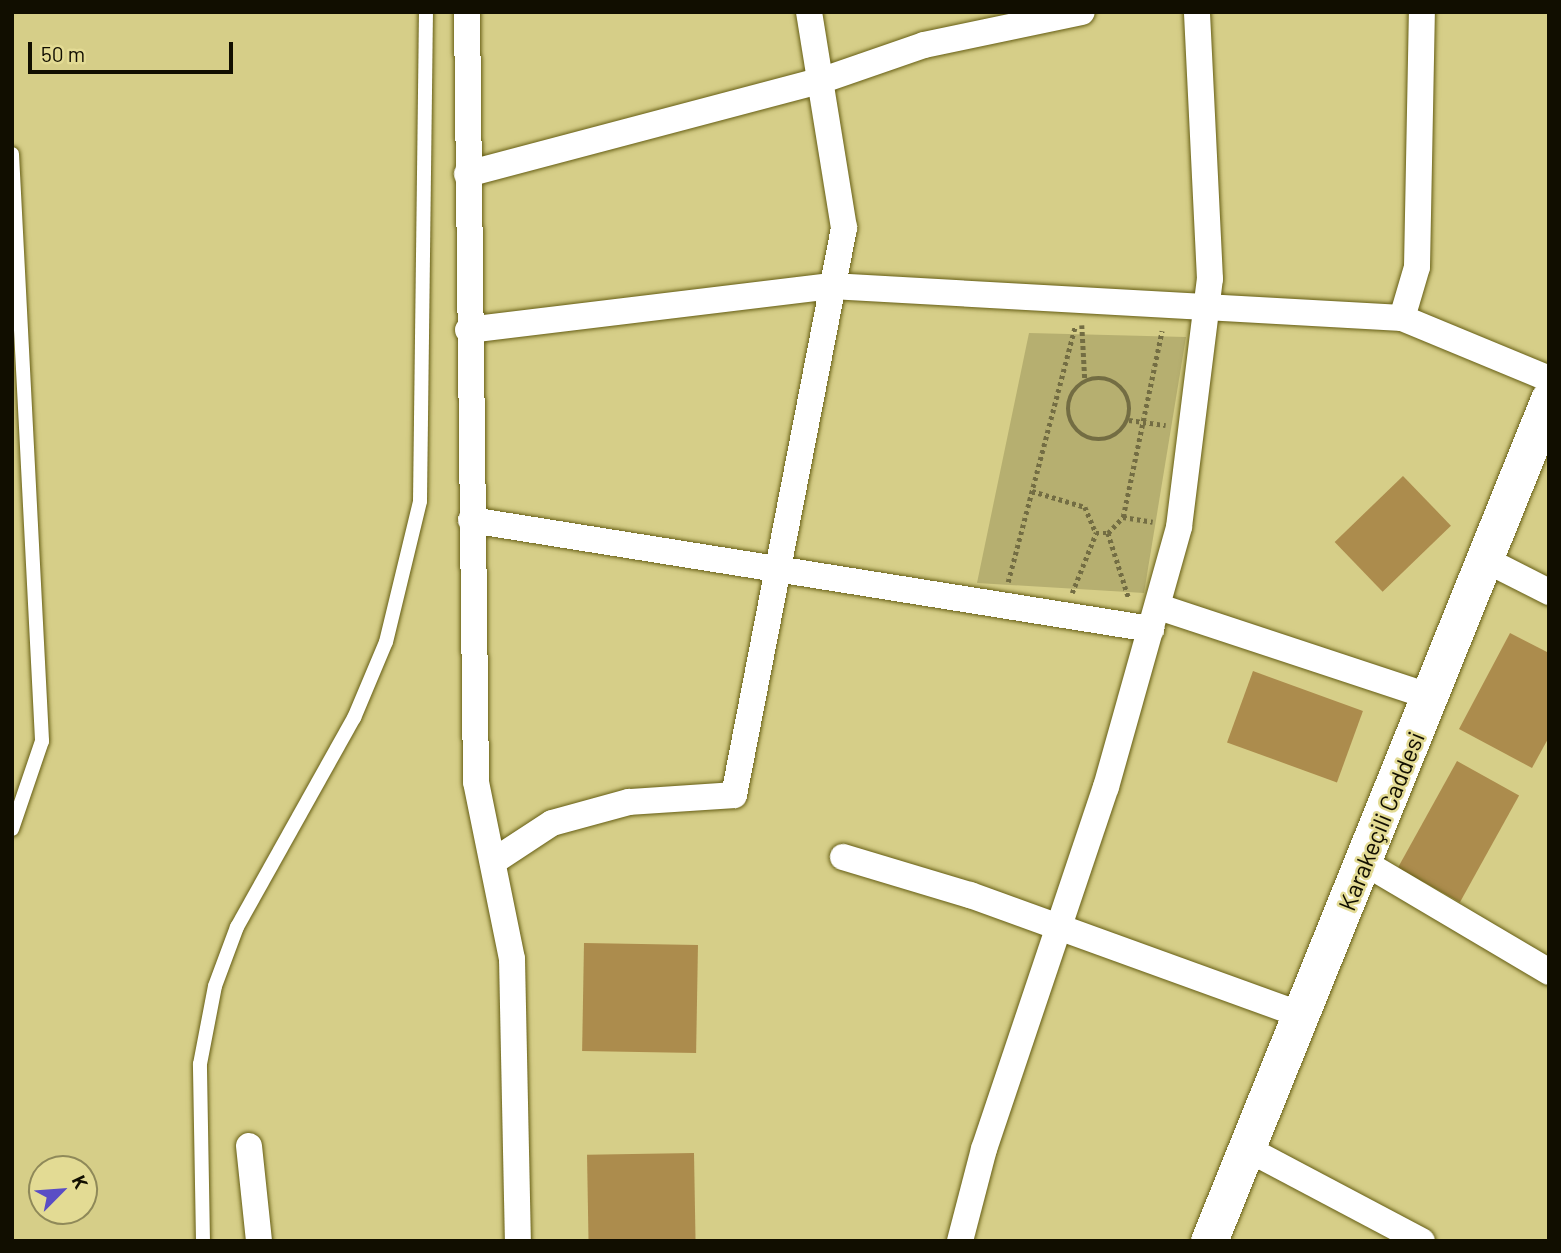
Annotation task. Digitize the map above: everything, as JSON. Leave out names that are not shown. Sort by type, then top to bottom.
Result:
[{"type":"main road","name":"Karakeçili Caddesi","points":[[1209,1241],[1365,863],[1549,399]]},
{"type":"street","points":[[467,12],[468,330],[476,782],[512,959],[518,1241]]},
{"type":"street","points":[[494,861],[552,823],[629,802],[734,795],[780,573],[831,286],[844,228],[823,80],[809,12]]},
{"type":"street","points":[[467,174],[823,80],[924,45],[1082,12]]},
{"type":"street","points":[[960,1241],[984,1149],[1059,932],[1149,621],[1195,429],[1209,308],[1211,233],[1197,12]]},
{"type":"street","points":[[1402,318],[1418,267],[1422,12]]},
{"type":"street","points":[[468,330],[831,286],[1402,318],[1549,379]]},
{"type":"street","points":[[471,520],[1002,608],[1062,616],[1149,621],[1431,696]]},
{"type":"street","points":[[1486,560],[1549,593]]},
{"type":"street","points":[[843,857],[970,895],[1059,932],[1301,1015]]},
{"type":"street","points":[[1365,863],[1549,972]]},
{"type":"street","points":[[249,1146],[259,1241]]},
{"type":"street","points":[[1246,1148],[1422,1241]]},
{"type":"lane","points":[[203,1241],[200,1064],[215,986],[237,927],[354,718],[386,642],[420,501],[426,12]]},
{"type":"lane","points":[[12,154],[42,741],[12,829]]},
{"type":"path","points":[[1057,399],[1068,398],[1085,380],[1081,302]]},
{"type":"path","points":[[1002,608],[1081,302]]},
{"type":"path","points":[[1096,533],[1108,533],[1123,517],[1167,306]]},
{"type":"path","points":[[1068,398],[1069,423],[1088,439],[1112,438],[1129,420],[1128,396],[1114,381],[1085,380]]},
{"type":"path","points":[[1129,420],[1195,429]]},
{"type":"path","points":[[1032,491],[1085,507],[1096,533],[1062,616]]},
{"type":"path","points":[[1108,533],[1149,621]]},
{"type":"shaded area","points":[[1029,333],[1186,337],[1144,593],[977,583]]},
{"type":"building","points":[[1403,476],[1451,526],[1383,592],[1335,542]]},
{"type":"building","points":[[1510,633],[1549,653],[1549,737],[1532,768],[1459,729]]},
{"type":"building","points":[[1253,671],[1363,711],[1337,782],[1227,742]]},
{"type":"building","points":[[1457,761],[1519,795],[1460,902],[1398,868]]},
{"type":"building","points":[[584,943],[698,945],[696,1053],[582,1051]]},
{"type":"building","points":[[694,1153],[696,1241],[589,1241],[587,1155]]}]
